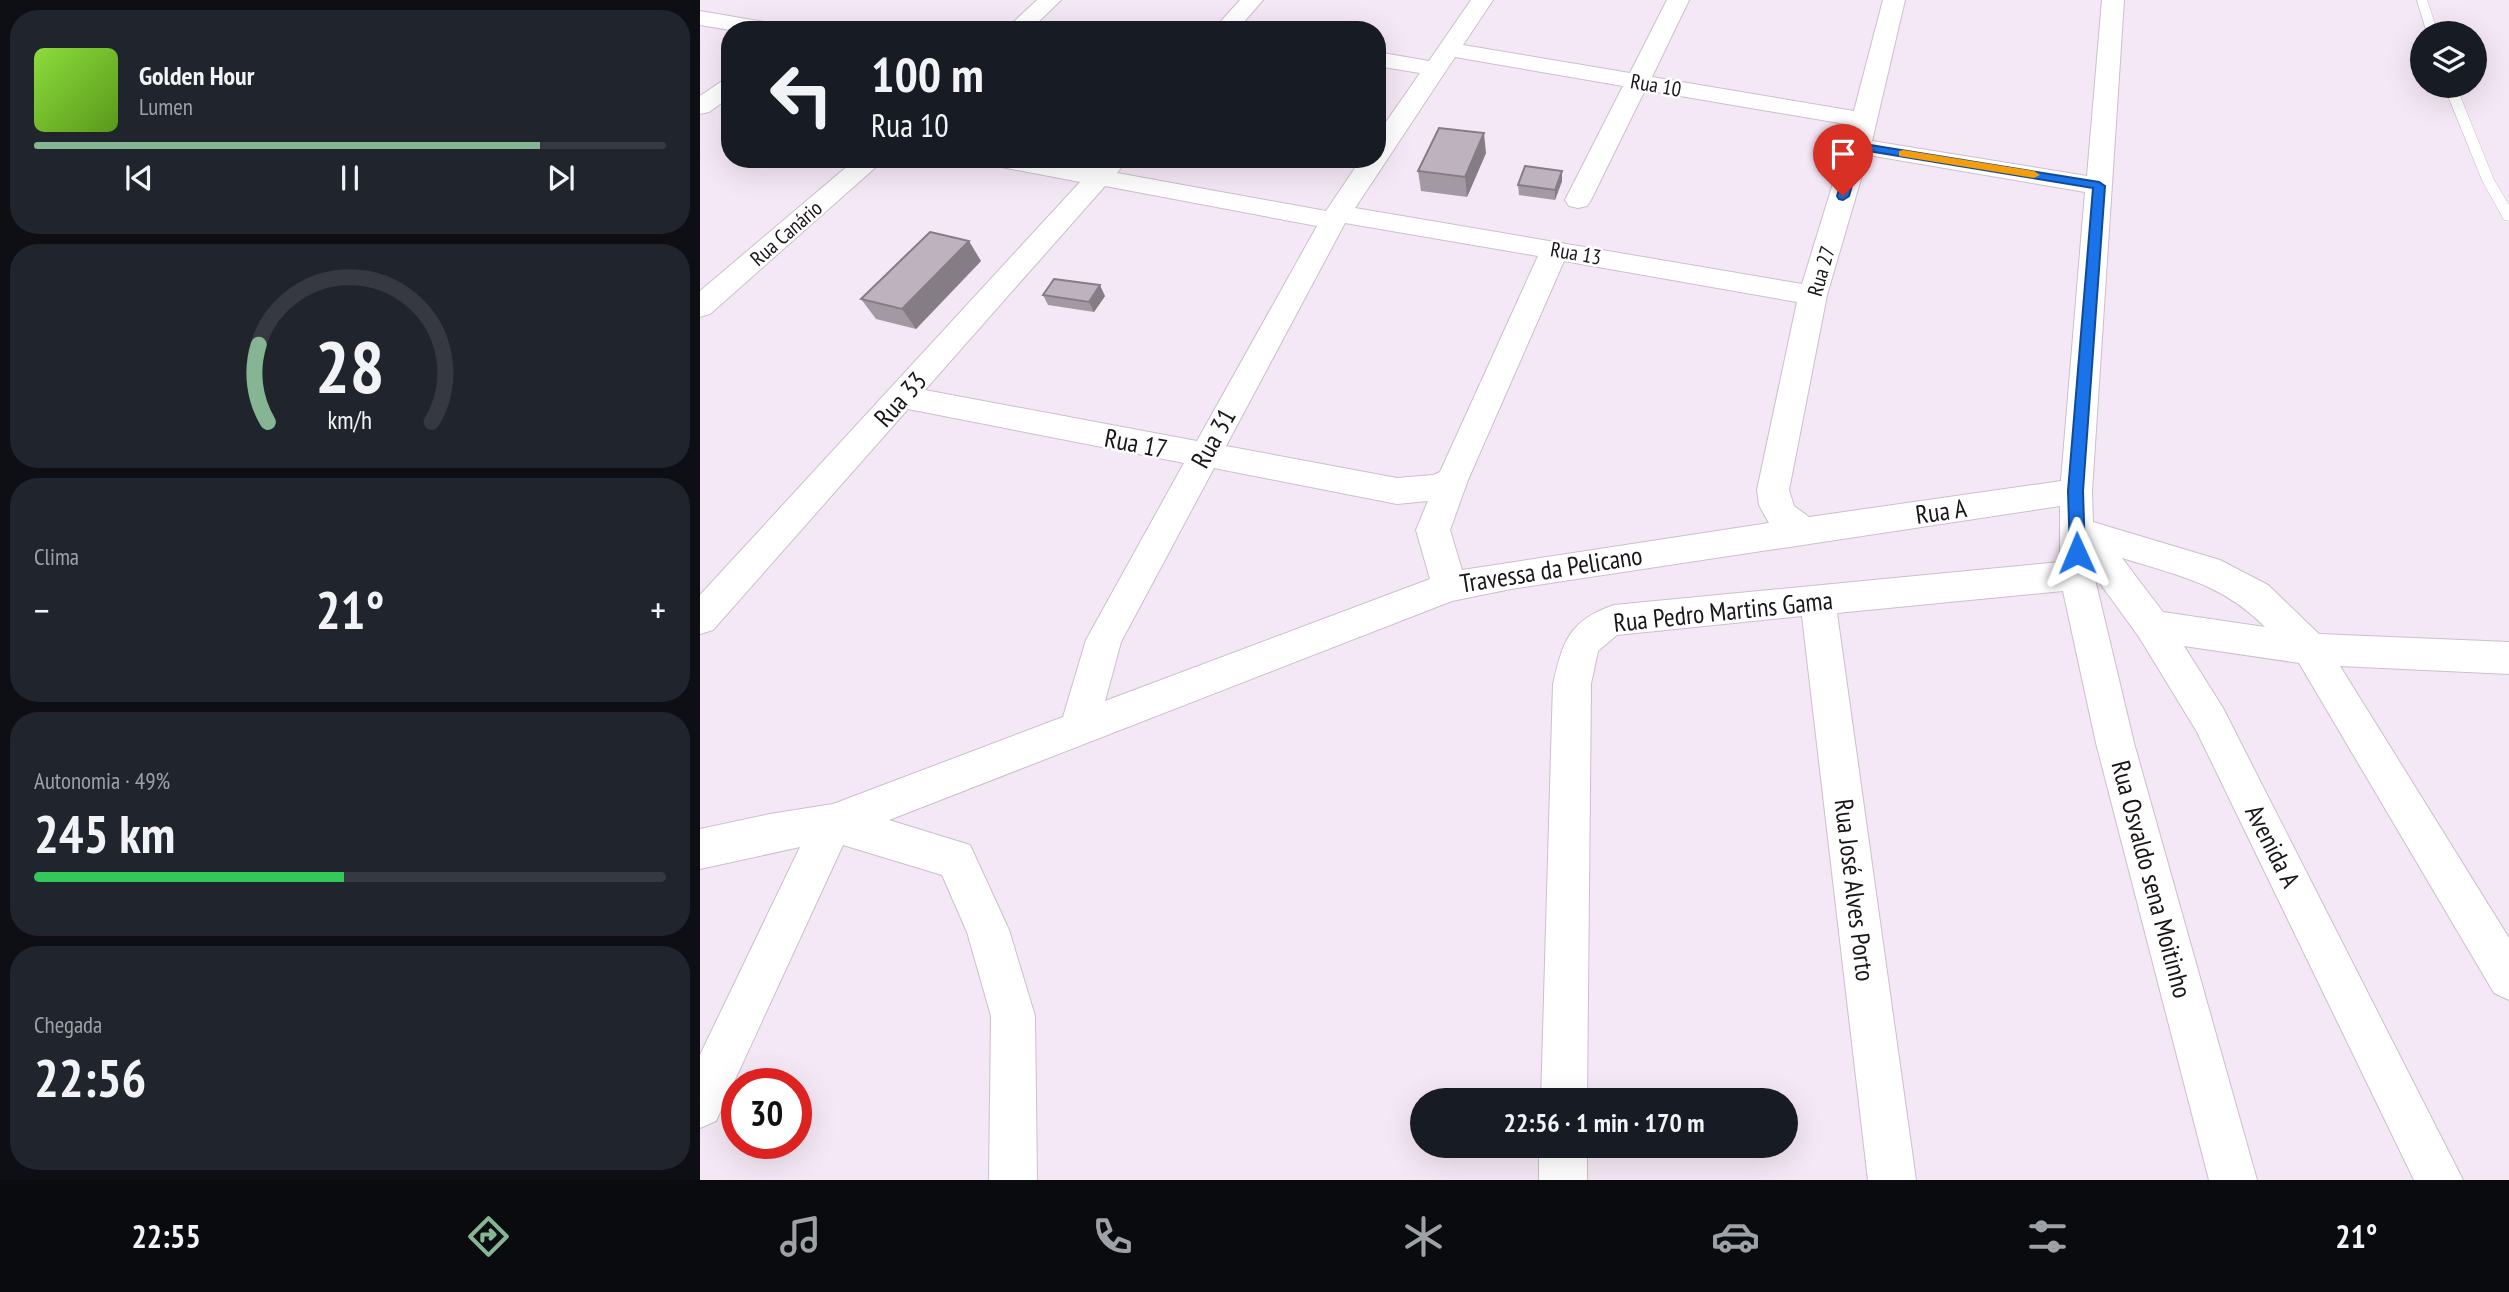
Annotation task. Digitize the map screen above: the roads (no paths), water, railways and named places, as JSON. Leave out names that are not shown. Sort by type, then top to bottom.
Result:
[{"type":"street","points":[[1027,21],[1051,0]]},
{"type":"street","points":[[1232,21],[1252,0]]},
{"type":"street","points":[[1386,141],[1482,0]]},
{"type":"street","points":[[1578,200],[1678,0]]},
{"type":"street","name":"Rua 27","points":[[1806,530],[1790,524],[1782,516],[1774,505],[1773,490],[1813,295],[1861,133],[1894,0]]},
{"type":"street","name":"Rua Osvaldo sena Moitinho","points":[[2113,0],[2076,491],[2077,575],[2115,743],[2233,1180]]},
{"type":"street","points":[[700,18],[721,22]]},
{"type":"street","name":"Rua 10","points":[[1448,49],[1639,82],[2099,186]]},
{"type":"street","points":[[1386,61],[1435,69]]},
{"type":"street","points":[[700,107],[721,92]]},
{"type":"street","name":"Rua Canário","points":[[700,307],[862,168]]},
{"type":"street","name":"Rua 31","points":[[1079,729],[1104,640],[1335,217],[1368,168]]},
{"type":"street","name":"Rua 13","points":[[1107,169],[1335,217],[1555,249],[1813,295]]},
{"type":"street","name":"Rua 33","points":[[700,620],[1107,169]]},
{"type":"street","name":"Travessa da Pelicano","points":[[1555,249],[1452,480],[1433,530],[1449,587],[1806,530]]},
{"type":"street","name":"Rua 17","points":[[902,397],[1397,491],[1439,487],[1452,480]]},
{"type":"street","name":"Rua A","points":[[1806,530],[2076,491]]},
{"type":"street","points":[[2077,531],[2208,570],[2256,595],[2310,649],[2509,978]]},
{"type":"street","name":"Avenida A","points":[[2077,531],[2120,580],[2210,720],[2440,1180]]},
{"type":"street","name":"Rua Pedro Martins Gama","points":[[1564,1088],[1572,684],[1579,648],[1594,627],[1614,620],[2077,575]]},
{"type":"street","points":[[700,849],[833,823],[1449,587]]},
{"type":"street","name":"Rua José Alves Porto","points":[[1818,600],[1892,1180]]},
{"type":"street","points":[[2152,626],[2310,649],[2509,658]]},
{"type":"street","points":[[700,1104],[833,823]]},
{"type":"street","points":[[833,823],[956,859],[988,930],[1013,1016],[1013,1180]]},
{"type":"street","points":[[1563,1158],[1563,1180]]},
{"type":"lane","points":[[2422,0],[2429,21]]},
{"type":"lane","points":[[2455,98],[2488,180],[2509,217]]}]
